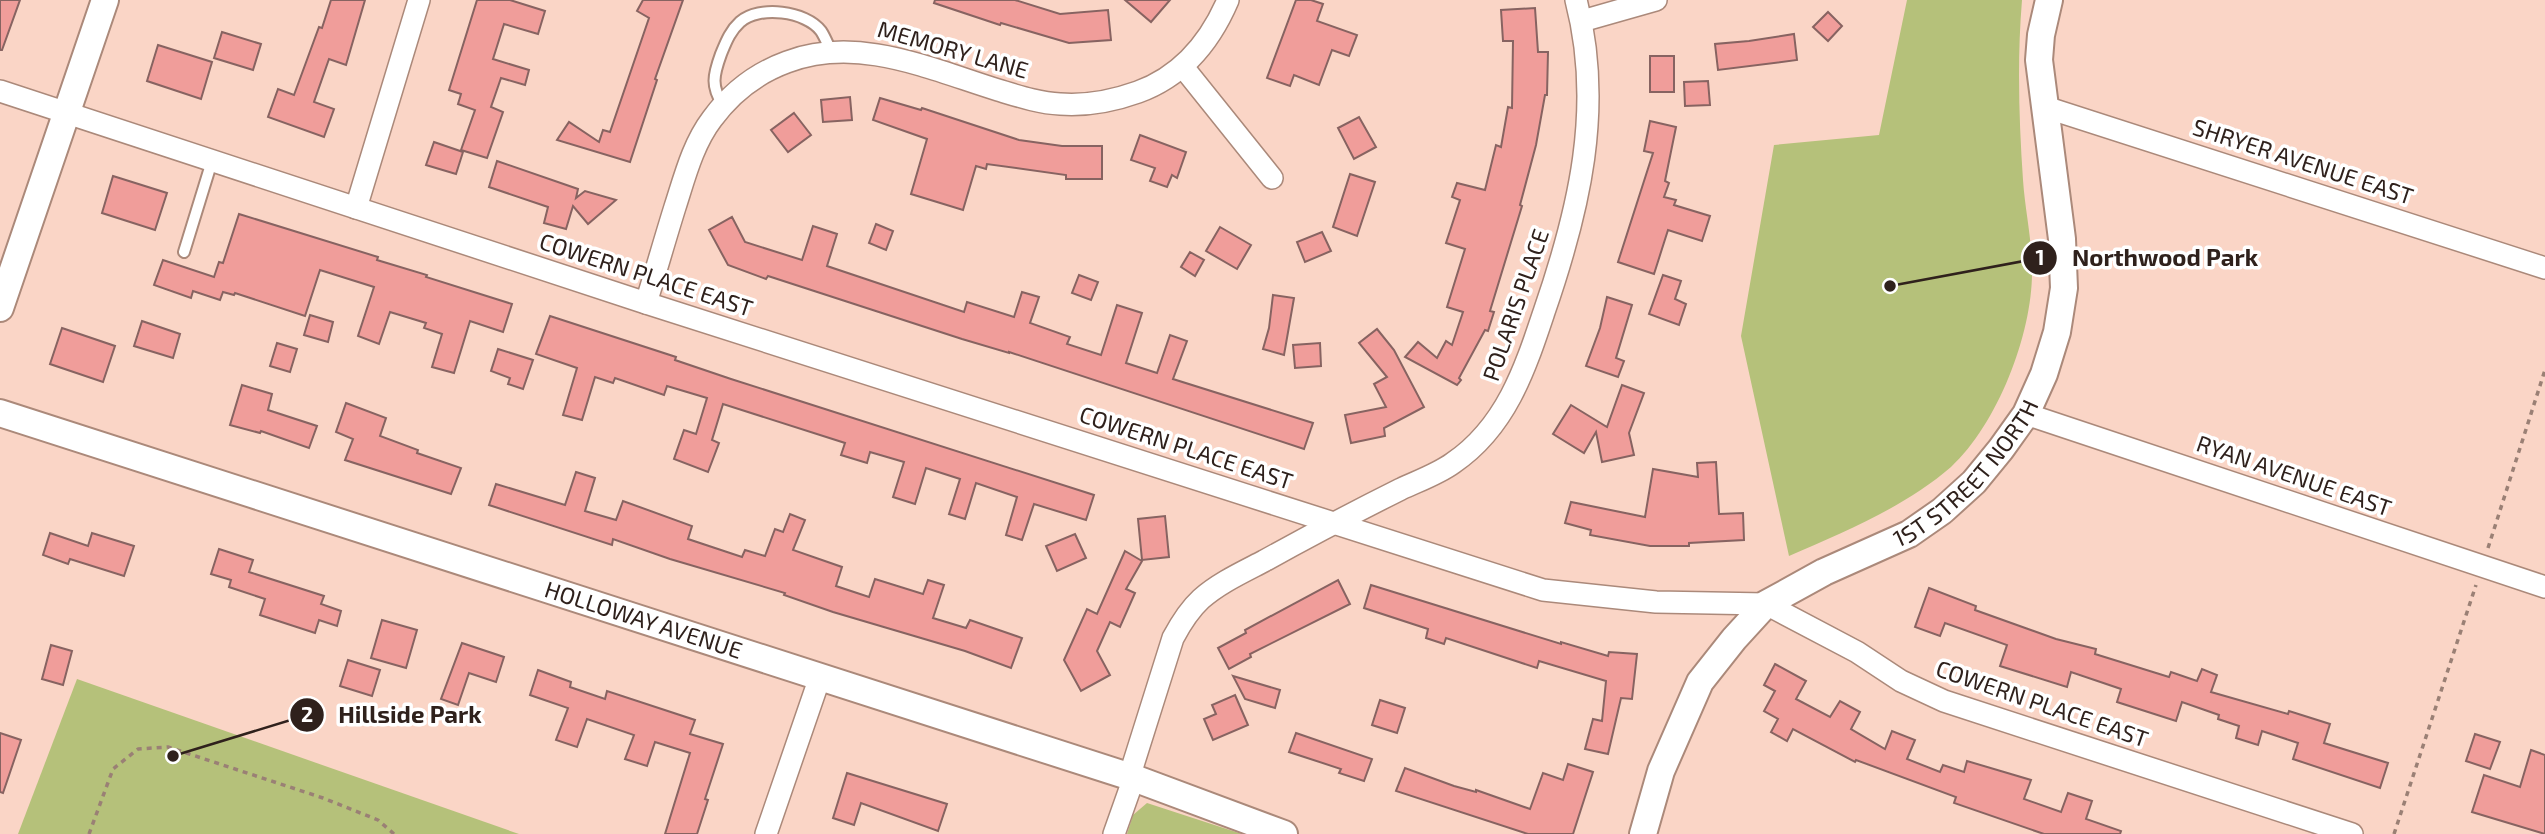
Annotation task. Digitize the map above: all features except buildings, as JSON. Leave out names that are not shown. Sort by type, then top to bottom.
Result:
[{"type":"street","points":[[0,308],[105,0]]},
{"type":"street","points":[[356,208],[419,0]]},
{"type":"street","name":"MEMORY LANE","points":[[646,303],[696,146],[711,120],[723,106],[754,78],[773,67],[801,57],[831,51],[861,51],[898,59],[1030,100],[1090,104],[1148,88],[1183,67],[1203,46],[1228,0]]},
{"type":"street","points":[[1579,10],[1656,0]]},
{"type":"street","name":"1ST STREET NORTH","points":[[1643,834],[1661,771],[1700,682],[1734,639],[1766,604],[1824,572],[1909,534],[1942,511],[1974,482],[2026,414],[2044,374],[2057,332],[2064,288],[2062,239],[2039,61],[2044,12],[2049,0]]},
{"type":"street","name":"POLARIS PLACE","points":[[1114,834],[1131,786],[1133,765],[1173,638],[1184,618],[1210,591],[1333,523],[1452,464],[1488,430],[1512,398],[1526,366],[1566,248],[1580,190],[1588,92],[1579,10]]},
{"type":"street","points":[[1183,67],[1272,178]]},
{"type":"street","name":"COWERN PLACE EAST","points":[[0,91],[646,303],[1543,590],[1656,602],[1766,604],[1857,652],[1901,681],[1944,701],[2352,834]]},
{"type":"street","name":"SHRYER AVENUE EAST","points":[[2045,107],[2545,268]]},
{"type":"street","name":"HOLLOWAY AVENUE","points":[[0,413],[1131,777],[1283,834]]},
{"type":"street","name":"RYAN AVENUE EAST","points":[[2026,414],[2545,587]]},
{"type":"street","points":[[765,834],[820,677]]},
{"type":"lane","points":[[723,106],[713,90],[716,68],[728,35],[742,20],[757,13],[775,12],[798,17],[821,31],[831,51]]},
{"type":"lane","points":[[184,252],[212,161]]},
{"type":"path","points":[[2394,834],[2545,370]]},
{"type":"path","points":[[89,834],[113,769],[138,750],[168,747],[334,802],[378,820],[394,834]]},
{"type":"green space","points":[[1907,0],[2022,0],[2019,45],[2020,113],[2023,180],[2032,270],[2026,321],[2010,376],[1998,402],[1984,427],[1951,467],[1894,506],[1789,556],[1741,336],[1774,145],[1879,135]]},
{"type":"green space","points":[[77,679],[519,834],[18,834]]},
{"type":"green space","points":[[1147,803],[1242,834],[1127,834],[1133,815]]},
{"type":"place","name":"Northwood Park","points":[[1890,286]]},
{"type":"place","name":"Hillside Park","points":[[173,756]]}]
